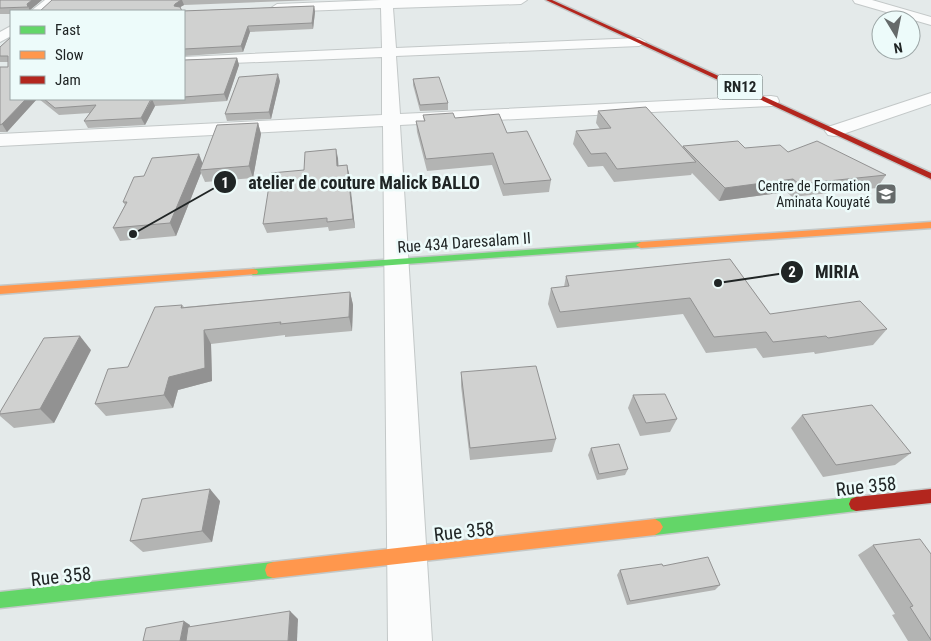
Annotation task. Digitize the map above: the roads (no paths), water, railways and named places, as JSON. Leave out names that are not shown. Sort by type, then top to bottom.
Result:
[{"type":"street","points":[[38,10],[52,0]]},
{"type":"street","points":[[261,9],[388,2],[521,0]]},
{"type":"street","name":"RN12","points":[[548,0],[931,176]]},
{"type":"street","points":[[859,0],[931,21]]},
{"type":"street","points":[[388,2],[410,641]]},
{"type":"street","points":[[185,60],[638,42]]},
{"type":"street","points":[[834,131],[931,98]]},
{"type":"street","points":[[0,140],[771,102]]},
{"type":"street","name":"Rue 434 Daresalam II","points":[[0,290],[931,225]]},
{"type":"street","name":"Rue 358","points":[[0,600],[931,496]]},
{"type":"place","name":"Centre de Formation Aminata Kouyaté","points":[[886,194]]},
{"type":"place","name":"atelier de couture Malick BALLO","points":[[133,234]]},
{"type":"place","name":"MIRIA","points":[[718,283]]}]
